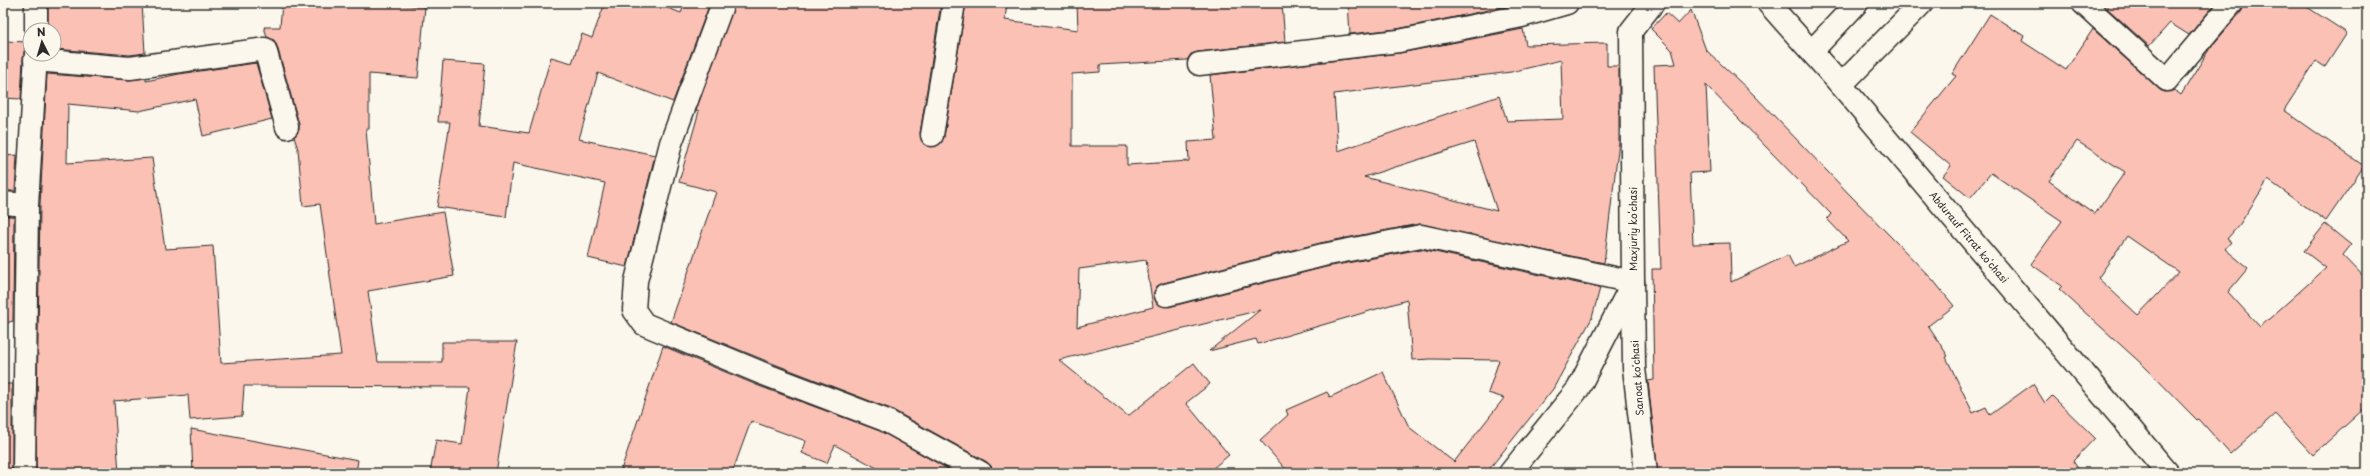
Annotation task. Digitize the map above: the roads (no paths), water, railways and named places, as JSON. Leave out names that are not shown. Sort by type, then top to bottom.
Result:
[{"type":"street","points":[[36,3],[36,22]]},
{"type":"street","points":[[723,3],[671,143],[636,281],[634,310],[644,324],[764,374],[885,420],[981,473]]},
{"type":"street","points":[[932,135],[954,3]]},
{"type":"street","points":[[1199,64],[1399,42],[1522,16],[1567,3]]},
{"type":"street","name":"Maxjuriy koʻchasi","points":[[1510,473],[1578,389],[1634,282],[1631,31],[1653,3]]},
{"type":"street","name":"Abdurauf Fitrat koʻchasi","points":[[1768,3],[1841,85],[2168,473]]},
{"type":"street","points":[[1812,51],[1857,3]]},
{"type":"street","points":[[1841,85],[1922,3]]},
{"type":"street","points":[[2083,3],[2167,80],[2232,3]]},
{"type":"street","points":[[62,60],[130,68],[265,49],[287,127]]},
{"type":"street","points":[[24,473],[27,205],[36,62]]},
{"type":"street","points":[[3,204],[27,205]]},
{"type":"street","points":[[1166,295],[1323,255],[1421,236],[1634,282]]},
{"type":"street","name":"Sanoat koʻchasi","points":[[1634,282],[1634,368],[1646,473]]}]
